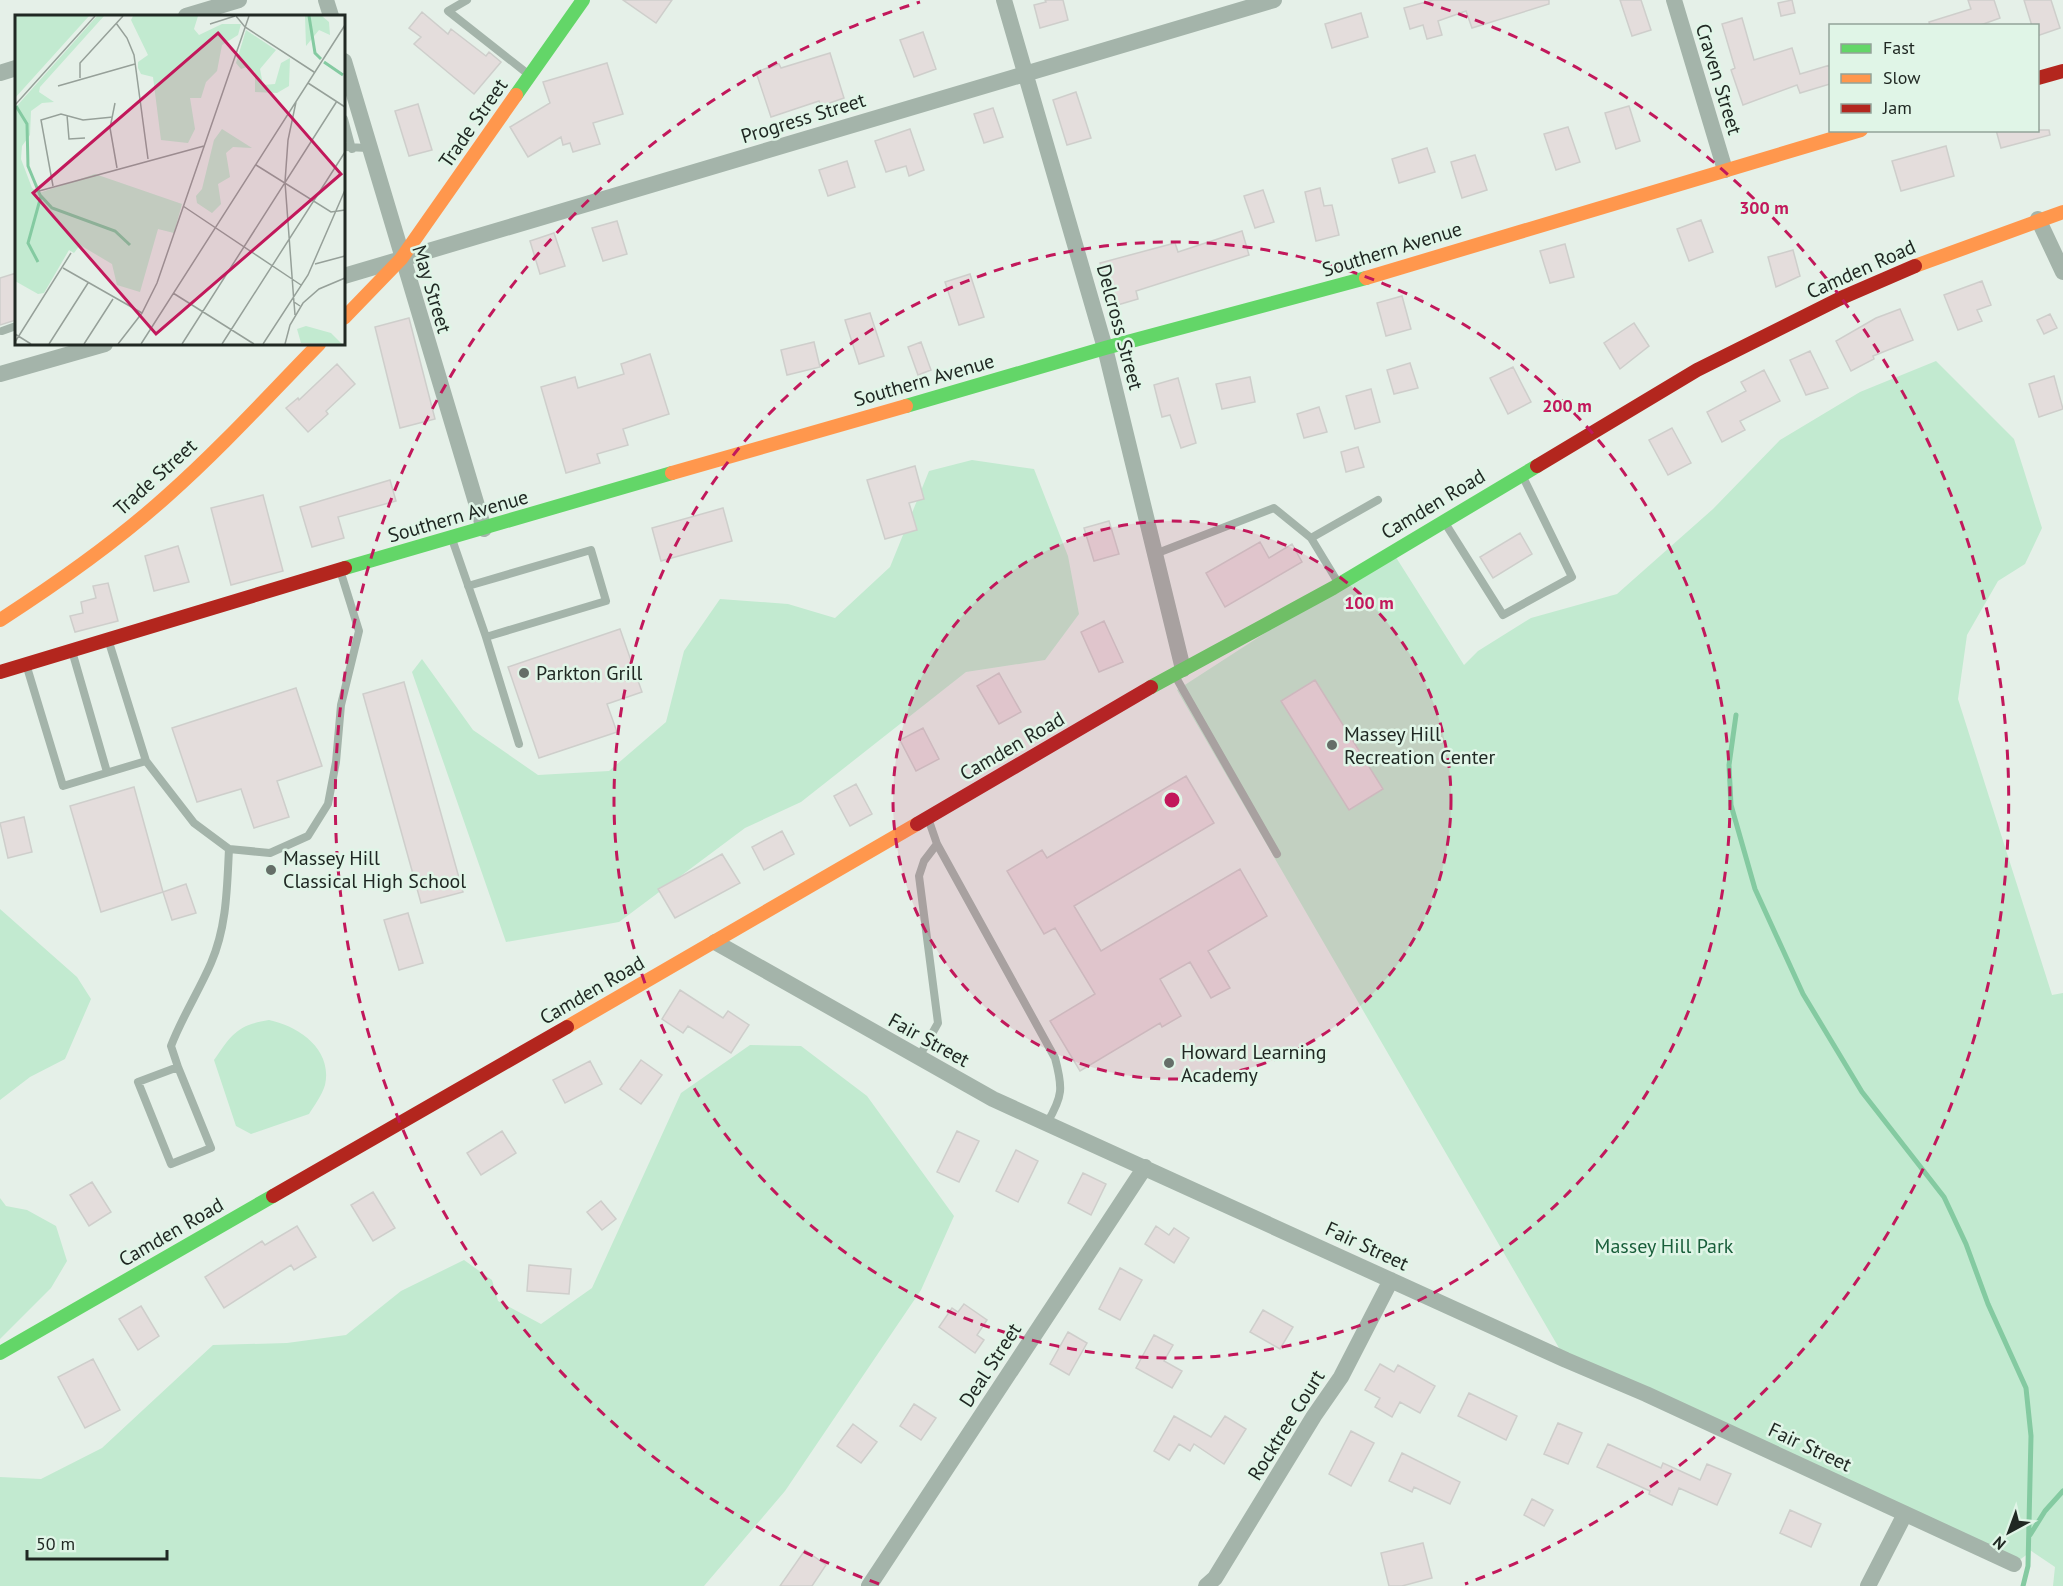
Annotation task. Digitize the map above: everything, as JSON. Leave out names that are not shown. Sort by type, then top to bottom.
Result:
[{"type":"street","points":[[189,15],[239,0]]},
{"type":"street","points":[[326,0],[331,15]]},
{"type":"street","name":"Trade Street","points":[[345,317],[401,259],[583,0]]},
{"type":"street","name":"Delcross Street","points":[[1004,0],[1105,348],[1155,554],[1178,671]]},
{"type":"street","name":"Progress Street","points":[[345,276],[1274,0]]},
{"type":"street","name":"Craven Street","points":[[1674,0],[1725,170]]},
{"type":"street","points":[[0,73],[15,68]]},
{"type":"street","points":[[2039,77],[2063,71]]},
{"type":"street","name":"May Street","points":[[345,74],[351,149],[401,259],[484,529]]},
{"type":"street","name":"Southern Avenue","points":[[0,672],[108,638],[1105,348],[1295,299],[1854,132]]},
{"type":"street","name":"Camden Road","points":[[0,1353],[715,942],[1178,671],[1339,584],[1697,370],[1776,328],[1916,266],[2038,219],[2063,212]]},
{"type":"street","points":[[2038,219],[2063,272]]},
{"type":"street","points":[[0,374],[72,348],[97,345]]},
{"type":"street","name":"Trade Street","points":[[0,620],[48,590],[148,513],[189,476],[318,345]]},
{"type":"street","name":"Fair Street","points":[[715,942],[993,1099],[1646,1394],[2014,1564]]},
{"type":"street","name":"Deal Street","points":[[869,1586],[1145,1167]]},
{"type":"street","name":"Rocktree Court","points":[[1206,1586],[1215,1578],[1314,1416],[1341,1377],[1391,1280]]},
{"type":"street","points":[[1868,1586],[1905,1514]]},
{"type":"lane","points":[[466,0],[448,11],[530,75]]},
{"type":"lane","points":[[345,123],[351,149]]},
{"type":"lane","points":[[2,331],[15,326]]},
{"type":"lane","points":[[1443,520],[1503,615],[1572,577],[1521,474]]},
{"type":"lane","points":[[1311,538],[1378,500]]},
{"type":"lane","points":[[1155,554],[1274,508],[1311,538],[1339,584]]},
{"type":"lane","points":[[452,538],[519,744]]},
{"type":"lane","points":[[468,586],[591,550],[606,601],[486,637]]},
{"type":"lane","points":[[108,638],[146,761],[194,823],[229,849],[270,853],[308,836],[328,804],[336,762],[341,705],[359,631],[340,570]]},
{"type":"lane","points":[[72,649],[107,772]]},
{"type":"lane","points":[[26,664],[63,786],[146,761]]},
{"type":"lane","points":[[1178,671],[1277,854]]},
{"type":"lane","points":[[928,818],[937,844],[1055,1058],[1062,1084],[1059,1102],[1047,1123]]},
{"type":"lane","points":[[918,1058],[938,1023],[919,876],[924,861],[937,844]]},
{"type":"lane","points":[[178,1066],[138,1082],[171,1164],[211,1148],[171,1046],[182,1017],[212,962],[227,900],[229,849]]},
{"type":"green space","name":"Massey Hill Park","points":[[1936,361],[2014,439],[2042,528],[2025,564],[1998,581],[1967,635],[1958,699],[2052,995],[2063,993],[2063,1586],[2053,1586],[2055,1567],[2027,1548],[2029,1553],[2014,1564],[1566,1360],[1177,690],[1392,551],[1464,665],[1478,651],[1531,618],[1617,594],[1713,509],[1780,440],[1860,392]]},
{"type":"green space","points":[[972,460],[1034,469],[1068,556],[1079,614],[1045,660],[966,672],[801,802],[745,828],[619,922],[506,942],[412,672],[422,659],[473,730],[538,775],[609,771],[666,722],[684,651],[720,599],[788,604],[835,618],[890,567],[929,471]]},
{"type":"green space","points":[[0,909],[77,977],[91,999],[65,1059],[30,1077],[0,1100]]},
{"type":"green space","points":[[269,1020],[291,1028],[311,1041],[324,1060],[325,1085],[309,1114],[251,1134],[236,1126],[214,1060],[236,1032],[249,1025]]},
{"type":"green space","points":[[750,1045],[801,1046],[867,1096],[954,1216],[921,1290],[785,1491],[704,1586],[0,1586],[0,1477],[41,1479],[102,1448],[213,1345],[287,1343],[346,1335],[401,1291],[464,1260],[492,1280],[498,1301],[541,1324],[592,1288],[681,1093]]},
{"type":"green space","points":[[0,1198],[6,1206],[27,1210],[56,1226],[67,1261],[51,1288],[0,1339]]},
{"type":"building","points":[[623,0],[672,0],[656,23]]},
{"type":"building","points":[[1045,0],[1063,0],[1068,20],[1040,28],[1034,5],[1046,2]]},
{"type":"building","points":[[1433,0],[1549,0],[1549,4],[1472,28],[1466,11],[1438,21],[1442,35],[1427,39],[1423,25],[1410,29],[1404,8]]},
{"type":"building","points":[[1620,0],[1641,0],[1651,30],[1632,36]]},
{"type":"building","points":[[1792,0],[1795,13],[1781,16],[1778,3]]},
{"type":"building","points":[[1968,0],[1994,0],[2000,18],[1984,24],[1930,24],[1929,22],[1971,9]]},
{"type":"building","points":[[2024,0],[2051,0],[2060,28],[2039,35],[2039,24],[2031,24]]},
{"type":"building","points":[[422,12],[448,34],[451,29],[486,56],[489,52],[501,62],[474,94],[414,44],[421,37],[409,28]]},
{"type":"building","points":[[1361,13],[1368,37],[1332,48],[1325,24]]},
{"type":"building","points":[[1742,18],[1754,60],[1792,48],[1800,74],[1829,65],[1829,84],[1800,93],[1797,85],[1743,105],[1731,70],[1735,68],[1722,24]]},
{"type":"building","points":[[923,32],[936,69],[914,77],[900,40]]},
{"type":"building","points":[[830,53],[844,98],[821,106],[819,101],[771,117],[756,72],[779,64],[781,68]]},
{"type":"building","points":[[607,63],[623,114],[593,123],[600,144],[573,152],[570,143],[563,145],[561,137],[528,157],[510,127],[550,103],[543,82]]},
{"type":"building","points":[[1076,92],[1091,138],[1067,145],[1053,100]]},
{"type":"building","points":[[418,104],[432,150],[409,156],[395,111]]},
{"type":"building","points":[[1629,106],[1640,141],[1616,149],[1605,113]]},
{"type":"building","points":[[993,108],[1003,137],[984,143],[974,114]]},
{"type":"building","points":[[1568,127],[1580,162],[1556,170],[1544,134]]},
{"type":"building","points":[[910,129],[924,170],[909,176],[906,166],[886,172],[875,141]]},
{"type":"building","points":[[2049,130],[2050,135],[2001,148],[1997,132]]},
{"type":"building","points":[[1946,146],[1954,176],[1901,191],[1892,161]]},
{"type":"building","points":[[1427,148],[1435,172],[1399,183],[1392,159]]},
{"type":"building","points":[[1475,155],[1487,190],[1462,198],[1451,162]]},
{"type":"building","points":[[847,161],[855,187],[828,196],[819,170]]},
{"type":"building","points":[[1320,188],[1324,206],[1332,205],[1339,235],[1316,241],[1305,192]]},
{"type":"building","points":[[1263,190],[1274,222],[1255,228],[1244,196]]},
{"type":"building","points":[[1701,220],[1713,252],[1689,261],[1677,229]]},
{"type":"building","points":[[617,221],[627,254],[603,261],[592,228]]},
{"type":"building","points":[[1242,231],[1249,255],[1136,291],[1138,299],[1114,306],[1100,263],[1175,243],[1178,252]]},
{"type":"building","points":[[554,233],[565,266],[540,274],[530,241]]},
{"type":"building","points":[[1565,244],[1574,277],[1550,283],[1540,251]]},
{"type":"building","points":[[1793,250],[1800,276],[1776,287],[1768,257]]},
{"type":"building","points":[[15,273],[15,320],[0,325],[0,278]]},
{"type":"building","points":[[970,274],[984,317],[959,325],[945,282]]},
{"type":"building","points":[[1982,281],[1991,305],[1977,310],[1982,321],[1958,330],[1944,295]]},
{"type":"building","points":[[1402,296],[1411,329],[1386,336],[1377,303]]},
{"type":"building","points":[[1900,309],[1913,340],[1873,356],[1874,359],[1851,371],[1836,341],[1876,318]]},
{"type":"building","points":[[870,313],[884,356],[859,364],[845,320]]},
{"type":"building","points":[[2050,314],[2057,328],[2044,334],[2037,320]]},
{"type":"building","points":[[409,318],[435,419],[400,428],[375,327]]},
{"type":"building","points":[[1634,323],[1649,346],[1620,369],[1604,343]]},
{"type":"building","points":[[814,342],[820,367],[787,375],[781,350]]},
{"type":"building","points":[[921,342],[931,370],[918,375],[908,347]]},
{"type":"building","points":[[1810,351],[1828,388],[1806,395],[1790,360]]},
{"type":"building","points":[[650,354],[669,414],[623,429],[628,445],[597,454],[600,463],[566,473],[541,387],[575,377],[578,388],[624,374],[621,364]]},
{"type":"building","points":[[1410,363],[1418,388],[1394,394],[1387,370]]},
{"type":"building","points":[[337,364],[355,384],[326,411],[328,414],[308,432],[286,408],[298,398],[299,400]]},
{"type":"building","points":[[1513,367],[1531,402],[1508,414],[1490,378]]},
{"type":"building","points":[[1764,370],[1780,401],[1740,421],[1745,430],[1722,442],[1707,412],[1746,391],[1741,382]]},
{"type":"building","points":[[2054,376],[2063,409],[2039,417],[2029,384]]},
{"type":"building","points":[[1250,377],[1255,402],[1222,409],[1216,384]]},
{"type":"building","points":[[1178,378],[1196,443],[1181,448],[1170,415],[1162,417],[1154,385]]},
{"type":"building","points":[[1371,389],[1380,422],[1355,429],[1346,396]]},
{"type":"building","points":[[1319,407],[1327,432],[1304,438],[1297,414]]},
{"type":"building","points":[[1672,428],[1691,463],[1668,475],[1649,440]]},
{"type":"building","points":[[1358,447],[1364,467],[1346,472],[1341,452]]},
{"type":"building","points":[[915,466],[924,499],[909,503],[917,530],[885,539],[867,480]]},
{"type":"building","points":[[390,480],[396,501],[338,517],[344,538],[312,547],[300,507]]},
{"type":"building","points":[[263,495],[283,571],[231,585],[211,508]]},
{"type":"building","points":[[723,508],[732,541],[661,561],[652,528]]},
{"type":"building","points":[[1109,521],[1119,554],[1094,561],[1084,528]]},
{"type":"building","points":[[1520,533],[1532,554],[1493,578],[1480,557]]},
{"type":"building","points":[[1260,542],[1269,558],[1292,544],[1302,562],[1225,607],[1206,573]]},
{"type":"building","points":[[178,546],[189,582],[154,591],[145,556]]},
{"type":"building","points":[[108,583],[118,621],[75,632],[70,616],[83,613],[81,602],[96,598],[93,586]]},
{"type":"building","points":[[1104,621],[1123,662],[1099,672],[1081,632]]},
{"type":"building","points":[[620,629],[642,692],[607,704],[617,732],[539,758],[508,667]]},
{"type":"building","points":[[999,673],[1021,712],[999,724],[977,686]]},
{"type":"building","name":"Massey Hill Recreation Center","points":[[1315,680],[1383,789],[1349,810],[1281,701]]},
{"type":"building","points":[[404,682],[463,892],[421,903],[363,694]]},
{"type":"building","points":[[296,688],[322,766],[277,781],[289,817],[254,828],[241,789],[197,802],[172,728]]},
{"type":"building","points":[[923,728],[939,759],[916,771],[900,740]]},
{"type":"building","points":[[1186,776],[1214,823],[1074,906],[1101,951],[1240,869],[1267,916],[1208,951],[1230,988],[1211,998],[1190,962],[1160,979],[1181,1016],[1162,1027],[1160,1023],[1080,1071],[1050,1021],[1095,994],[1055,928],[1044,934],[1007,871],[1042,850],[1047,858]]},
{"type":"building","points":[[856,784],[872,814],[850,826],[834,796]]},
{"type":"building","points":[[134,787],[163,892],[101,912],[70,806]]},
{"type":"building","points":[[24,817],[32,852],[8,858],[0,823]]},
{"type":"building","points":[[782,831],[794,854],[764,870],[752,847]]},
{"type":"building","points":[[722,854],[740,883],[675,918],[658,889]]},
{"type":"building","points":[[186,884],[196,913],[172,920],[163,892]]},
{"type":"building","points":[[408,913],[423,963],[399,970],[384,920]]},
{"type":"building","points":[[680,990],[723,1018],[728,1011],[749,1025],[731,1053],[688,1026],[683,1033],[662,1019]]},
{"type":"building","points":[[641,1060],[662,1075],[641,1104],[620,1089]]},
{"type":"building","points":[[590,1061],[602,1084],[565,1103],[553,1080]]},
{"type":"building","points":[[502,1131],[516,1153],[481,1175],[467,1153]]},
{"type":"building","points":[[957,1131],[979,1141],[959,1182],[937,1172]]},
{"type":"building","points":[[1016,1150],[1038,1161],[1018,1202],[996,1191]]},
{"type":"building","points":[[1083,1173],[1106,1184],[1091,1215],[1068,1203]]},
{"type":"building","points":[[92,1182],[111,1212],[89,1226],[70,1195]]},
{"type":"building","points":[[373,1192],[395,1228],[373,1241],[351,1205]]},
{"type":"building","points":[[601,1201],[616,1219],[602,1230],[587,1212]]},
{"type":"building","points":[[297,1226],[316,1257],[294,1270],[291,1265],[224,1308],[205,1277],[262,1241],[265,1245]]},
{"type":"building","points":[[1156,1226],[1169,1235],[1174,1228],[1189,1238],[1174,1263],[1145,1244]]},
{"type":"building","points":[[529,1265],[571,1269],[569,1294],[527,1291]]},
{"type":"building","points":[[1120,1268],[1142,1280],[1120,1320],[1099,1309]]},
{"type":"building","points":[[964,1304],[987,1320],[977,1335],[984,1340],[975,1353],[939,1327],[952,1308],[958,1312]]},
{"type":"building","points":[[141,1306],[159,1336],[138,1350],[119,1319]]},
{"type":"building","points":[[1263,1310],[1293,1327],[1280,1349],[1250,1332]]},
{"type":"building","points":[[1068,1332],[1087,1343],[1069,1375],[1050,1364]]},
{"type":"building","points":[[1154,1335],[1173,1345],[1164,1361],[1182,1371],[1172,1388],[1136,1368]]},
{"type":"building","points":[[93,1359],[120,1410],[85,1428],[58,1377]]},
{"type":"building","points":[[1380,1364],[1394,1372],[1398,1365],[1435,1386],[1420,1413],[1400,1402],[1392,1417],[1375,1407],[1380,1398],[1365,1390]]},
{"type":"building","points":[[1469,1393],[1517,1416],[1506,1440],[1458,1416]]},
{"type":"building","points":[[914,1404],[936,1418],[921,1440],[900,1426]]},
{"type":"building","points":[[1174,1416],[1211,1437],[1225,1416],[1246,1429],[1224,1464],[1194,1444],[1190,1451],[1179,1444],[1169,1460],[1154,1451]]},
{"type":"building","points":[[1558,1423],[1582,1433],[1568,1464],[1544,1454]]},
{"type":"building","points":[[853,1424],[877,1442],[861,1463],[837,1446]]},
{"type":"building","points":[[1351,1431],[1374,1443],[1351,1486],[1329,1474]]},
{"type":"building","points":[[1608,1444],[1661,1468],[1663,1463],[1700,1480],[1707,1464],[1731,1474],[1717,1505],[1679,1488],[1672,1505],[1649,1494],[1650,1491],[1597,1467]]},
{"type":"building","points":[[1402,1453],[1460,1482],[1450,1504],[1414,1487],[1412,1492],[1389,1481]]},
{"type":"building","points":[[1532,1499],[1553,1510],[1544,1526],[1524,1515]]},
{"type":"building","points":[[1790,1510],[1821,1524],[1811,1547],[1780,1533]]},
{"type":"building","points":[[1423,1543],[1432,1578],[1402,1586],[1389,1586],[1381,1553]]},
{"type":"building","points":[[805,1550],[826,1565],[812,1586],[780,1586]]},
{"type":"waterway","points":[[1736,715],[1729,765],[1731,805],[1755,889],[1803,994],[1862,1092],[1944,1197],[2026,1388],[2031,1436],[2028,1566],[2023,1586]]},
{"type":"waterway","points":[[2030,1535],[2045,1511],[2063,1491]]},
{"type":"traffic: fast","points":[[516,95],[583,0]]},
{"type":"traffic: fast","points":[[906,406],[1105,348],[1366,278]]},
{"type":"traffic: fast","points":[[1151,687],[1333,588],[1537,466]]},
{"type":"traffic: fast","points":[[345,568],[672,473]]},
{"type":"traffic: fast","points":[[0,1353],[273,1196]]},
{"type":"traffic: slow","points":[[345,317],[401,259],[516,95]]},
{"type":"traffic: slow","points":[[1366,278],[1854,132]]},
{"type":"traffic: slow","points":[[1915,266],[2063,212]]},
{"type":"traffic: slow","points":[[0,620],[87,561],[148,512],[207,459],[318,345]]},
{"type":"traffic: slow","points":[[672,473],[906,406]]},
{"type":"traffic: slow","points":[[567,1027],[917,824]]},
{"type":"traffic: jam","points":[[2039,78],[2063,71]]},
{"type":"traffic: jam","points":[[1537,466],[1697,370],[1841,298],[1915,266]]},
{"type":"traffic: jam","points":[[0,672],[345,568]]},
{"type":"traffic: jam","points":[[917,824],[1151,687]]},
{"type":"traffic: jam","points":[[273,1196],[567,1027]]},
{"type":"place","name":"Parkton Grill","points":[[524,673]]},
{"type":"place","name":"Massey Hill Recreation Center","points":[[1332,745]]},
{"type":"place","name":"Massey Hill Classical High School","points":[[271,870]]},
{"type":"place","name":"Howard Learning Academy","points":[[1169,1063]]}]
